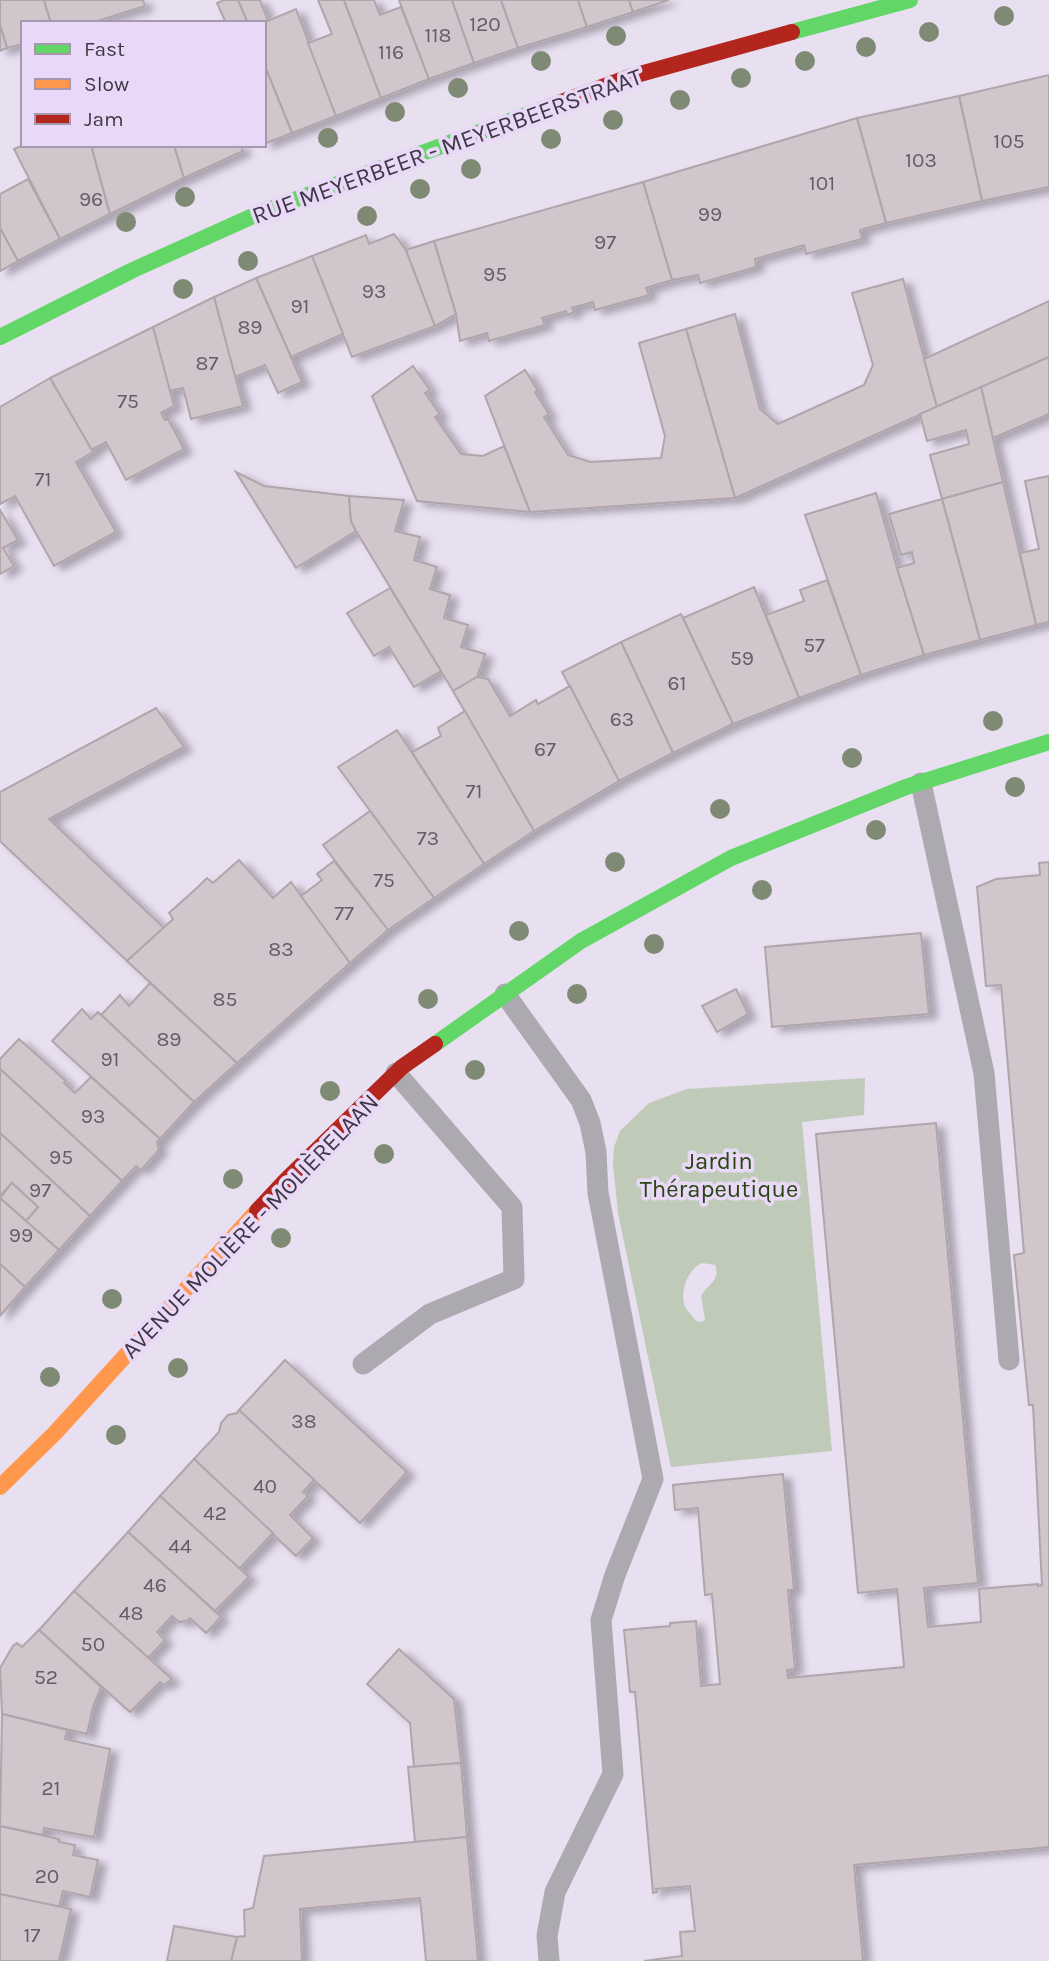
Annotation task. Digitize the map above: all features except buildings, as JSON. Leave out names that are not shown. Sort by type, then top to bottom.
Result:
[{"type":"street","name":"RUE MEYERBEER - MEYERBEERSTRAAT","points":[[0,337],[133,270],[264,211],[629,77],[910,0]]},
{"type":"street","name":"AVENUE MOLIÈRE - MOLIÈRELAAN","points":[[0,1487],[55,1433],[286,1181],[396,1073],[505,994],[581,941],[731,858],[921,783],[1049,742]]},
{"type":"lane","points":[[921,783],[984,1073],[1009,1360]]},
{"type":"lane","points":[[505,994],[581,1101],[590,1123],[596,1152],[598,1193],[653,1479],[615,1575],[601,1620],[613,1774],[555,1892],[548,1936],[549,1961]]},
{"type":"lane","points":[[363,1364],[430,1314],[514,1279],[512,1207],[396,1073]]},
{"type":"green space","name":"Jardin Thérapeutique","points":[[865,1078],[864,1115],[802,1122],[832,1451],[671,1467],[618,1213],[613,1165],[614,1147],[620,1131],[649,1103],[687,1089]],"holes":[[[702,1263],[715,1265],[715,1278],[701,1296],[705,1319],[702,1322],[696,1321],[683,1301],[686,1282],[693,1270]]]},
{"type":"traffic: fast","points":[[792,32],[910,0]]},
{"type":"traffic: fast","points":[[0,337],[133,270],[264,211],[537,111]]},
{"type":"traffic: fast","points":[[435,1044],[581,941],[731,858],[906,787],[1049,742]]},
{"type":"traffic: slow","points":[[0,1487],[55,1433],[257,1211]]},
{"type":"traffic: jam","points":[[537,111],[629,77],[792,32]]},
{"type":"traffic: jam","points":[[257,1211],[402,1067],[435,1044]]}]
